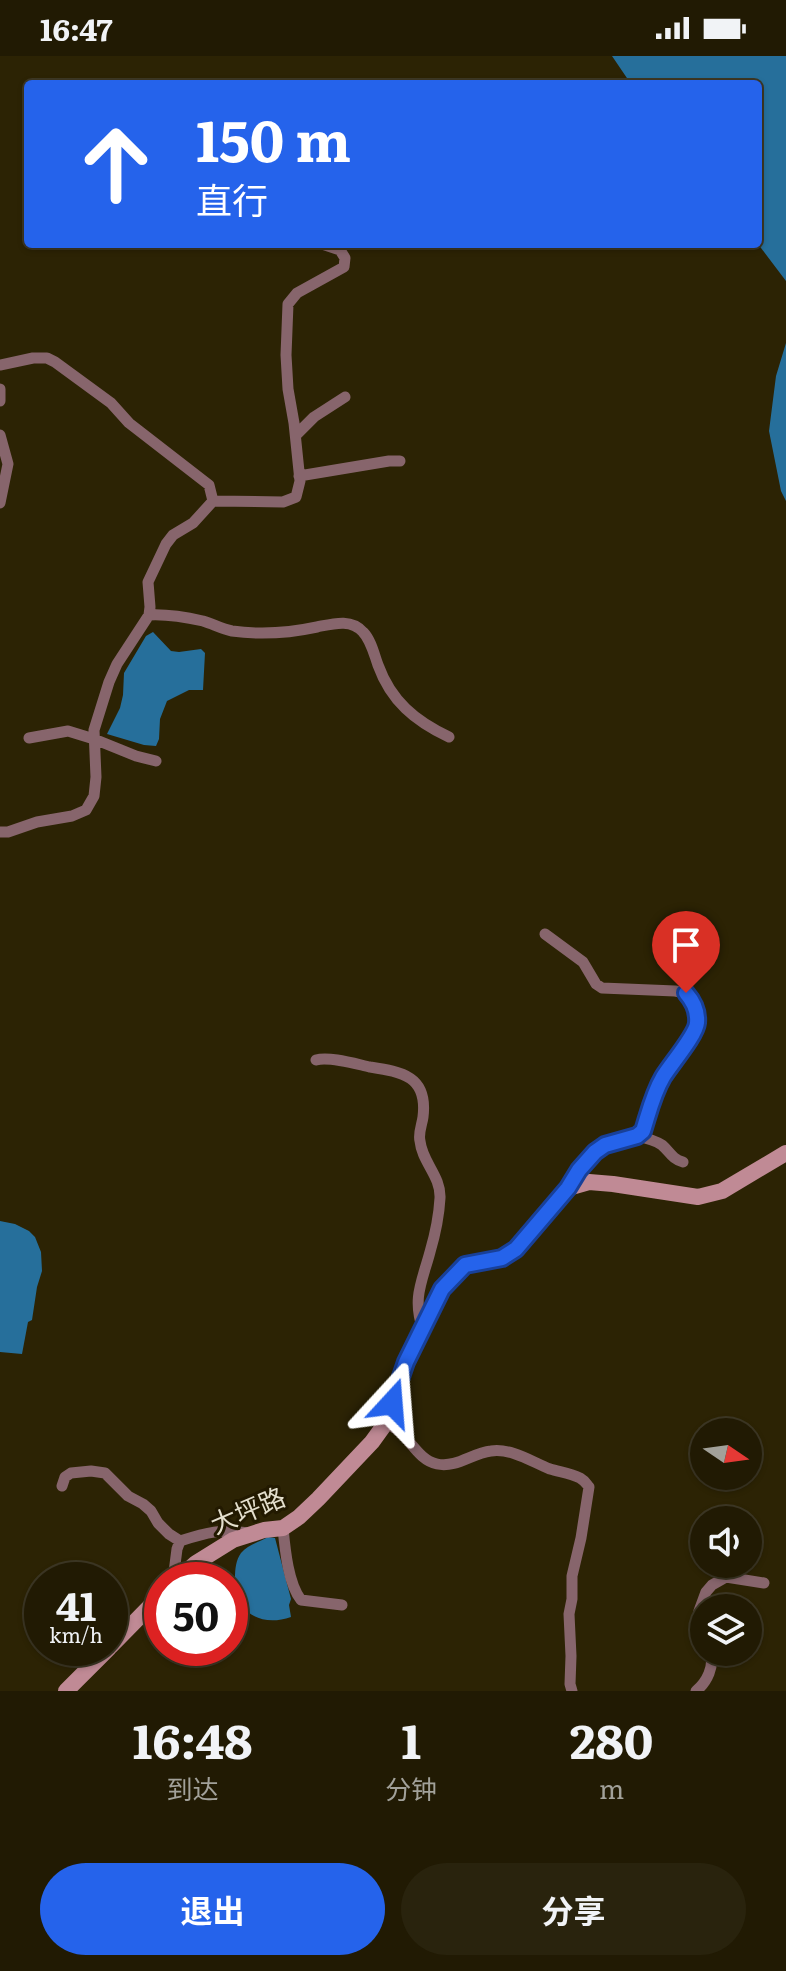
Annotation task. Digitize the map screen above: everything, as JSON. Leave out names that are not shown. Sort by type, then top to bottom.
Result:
[{"type":"main road","points":[[568,1188],[589,1182],[698,1197],[722,1191],[786,1153]]},
{"type":"main road","name":"大坪路","points":[[199,1562],[233,1540],[283,1528],[318,1499],[385,1424],[406,1362],[442,1289],[465,1265],[502,1258],[516,1249],[568,1188]]},
{"type":"main road","points":[[128,1629],[144,1613]]},
{"type":"main road","points":[[66,1691],[92,1666]]},
{"type":"street","points":[[0,832],[86,810],[94,796],[96,777],[94,730],[113,673],[149,615],[148,582],[173,535],[193,523],[213,501],[283,502],[296,497],[299,476],[286,355],[288,304],[297,293],[344,267],[345,258],[340,250],[332,248]]},
{"type":"street","points":[[0,365],[47,358],[62,366],[209,485],[213,501]]},
{"type":"street","points":[[0,389],[0,401]]},
{"type":"street","points":[[296,435],[314,417],[345,397]]},
{"type":"street","points":[[0,435],[8,464],[0,503]]},
{"type":"street","points":[[299,476],[400,461]]},
{"type":"street","points":[[149,615],[169,614],[229,631],[258,633],[284,633],[344,622],[352,625],[362,630],[368,639],[386,684],[398,701],[412,716],[449,737]]},
{"type":"street","points":[[29,738],[68,731],[156,761]]},
{"type":"street","points":[[545,934],[583,962],[596,984],[602,988],[686,993],[692,1000],[698,1020],[695,1030],[664,1075],[649,1106],[643,1131],[637,1136],[605,1145],[595,1152],[568,1188]]},
{"type":"street","points":[[316,1060],[324,1058],[402,1072],[421,1089],[423,1117],[419,1139],[422,1152],[440,1186],[430,1253],[418,1289],[417,1311],[423,1330]]},
{"type":"street","points":[[637,1136],[655,1141],[675,1160],[683,1162]]},
{"type":"street","points":[[385,1424],[393,1425],[424,1459],[433,1463],[458,1463],[478,1454],[510,1452],[577,1476],[589,1487],[569,1614],[572,1691]]},
{"type":"street","points":[[62,1486],[65,1477],[71,1473],[105,1473],[128,1496],[151,1511],[158,1523],[180,1541]]},
{"type":"street","points":[[283,1528],[292,1581],[301,1600],[342,1605]]},
{"type":"street","points":[[180,1541],[223,1530],[253,1534]]},
{"type":"street","points":[[176,1562],[180,1541]]},
{"type":"street","points":[[706,1594],[712,1585],[726,1577],[764,1583]]},
{"type":"street","points":[[696,1691],[711,1666]]},
{"type":"water","points":[[612,56],[786,56],[786,281],[761,248],[762,80],[628,80]]},
{"type":"water","points":[[786,343],[786,501],[781,491],[769,431],[776,376]]},
{"type":"water","points":[[153,632],[171,651],[201,649],[205,653],[203,690],[189,690],[167,701],[160,719],[156,746],[107,734],[120,708],[124,673],[146,636]]},
{"type":"water","points":[[0,1221],[29,1231],[41,1252],[42,1271],[22,1354],[0,1352]]},
{"type":"water","points":[[268,1537],[275,1538],[291,1599],[291,1617],[269,1620],[248,1611],[248,1562],[237,1562],[247,1548]]},
{"type":"route","points":[[392,1403],[406,1362],[442,1289],[465,1265],[502,1258],[516,1249],[595,1152],[605,1145],[637,1136],[643,1131],[656,1090],[695,1030],[698,1020],[692,1000],[686,993]]}]
